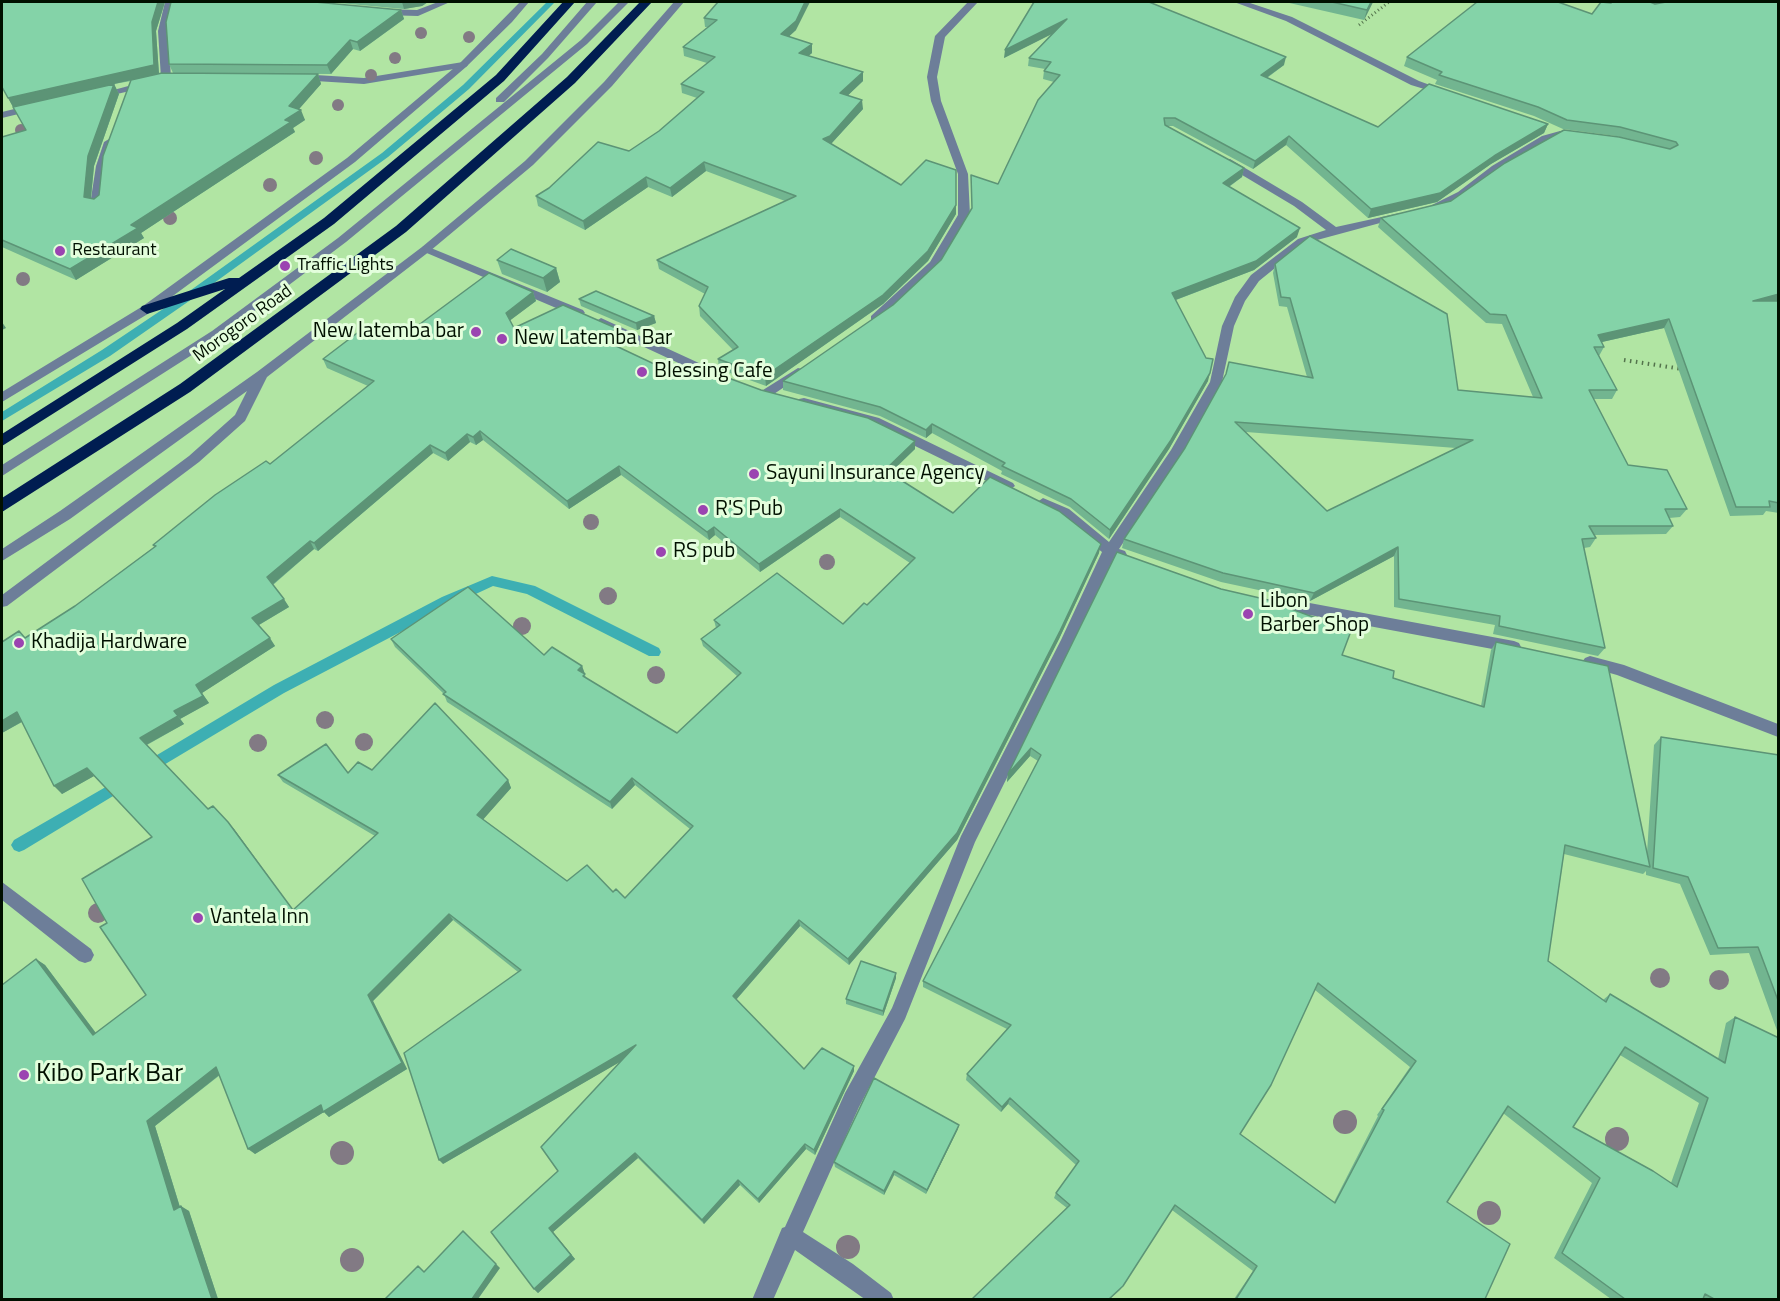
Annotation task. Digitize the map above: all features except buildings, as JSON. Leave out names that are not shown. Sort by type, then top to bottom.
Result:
[{"type":"highway","name":"Morogoro Road","points":[[2,441],[182,326],[329,221],[436,134],[500,78],[569,2]]},
{"type":"highway","name":"Morogoro Road","points":[[2,506],[185,388],[313,296],[400,229],[572,80],[646,2]]},
{"type":"highway","points":[[147,309],[255,273]]},
{"type":"street","points":[[86,97],[171,78],[163,31],[170,2]]},
{"type":"street","points":[[369,11],[418,13],[445,2]]},
{"type":"street","points":[[2,399],[147,309],[351,160],[463,65],[524,2]]},
{"type":"street","name":"Morogoro Road","points":[[423,176],[545,56],[592,2]]},
{"type":"street","name":"Morogoro Road","points":[[2,471],[216,334],[423,176],[585,42],[624,2]]},
{"type":"street","points":[[2,556],[261,375],[426,249],[529,163],[608,84],[679,2]]},
{"type":"street","points":[[863,328],[888,309],[935,264],[964,215],[966,193],[963,174],[936,101],[932,77],[940,36],[973,2]]},
{"type":"street","points":[[1239,2],[1328,37],[1367,60],[1415,83],[1454,95]]},
{"type":"street","points":[[285,77],[364,81],[463,65]]},
{"type":"street","points":[[124,104],[129,88]]},
{"type":"street","points":[[2,115],[46,105]]},
{"type":"street","points":[[1539,125],[1560,134],[1593,139]]},
{"type":"street","points":[[96,205],[100,166],[114,129]]},
{"type":"street","points":[[762,1299],[852,1100],[898,1013],[967,841],[1110,551],[1176,453],[1216,382],[1228,326],[1239,300],[1255,278],[1302,241],[1334,231],[1442,206],[1531,146],[1560,134]]},
{"type":"street","points":[[1217,157],[1265,183],[1334,231]]},
{"type":"street","points":[[426,249],[612,326],[730,381]]},
{"type":"street","points":[[812,363],[762,391],[844,411],[874,421],[1064,513],[1110,551],[1132,559]]},
{"type":"street","points":[[2,602],[194,459],[240,417],[261,375]]},
{"type":"street","points":[[1259,599],[1528,650]]},
{"type":"street","points":[[1570,658],[1619,669],[1779,731]]},
{"type":"street","points":[[2,890],[85,955]]},
{"type":"street","points":[[789,1235],[884,1299]]},
{"type":"path","points":[[1328,37],[1356,27],[1389,2]]},
{"type":"path","points":[[1624,360],[1686,370]]},
{"type":"waterway","points":[[2,417],[106,353],[188,297],[385,155],[466,87],[551,2]]},
{"type":"waterway","points":[[147,768],[279,689],[447,601],[492,581],[530,590],[654,652]]},
{"type":"waterway","points":[[19,845],[123,783]]},
{"type":"place","name":"Restaurant","points":[[60,251]]},
{"type":"place","name":"Traffic Lights","points":[[285,266]]},
{"type":"place","name":"New latemba bar","points":[[476,332]]},
{"type":"place","name":"New Latemba Bar","points":[[502,339]]},
{"type":"place","name":"Blessing Cafe","points":[[642,372]]},
{"type":"place","name":"Sayuni Insurance Agency","points":[[754,474]]},
{"type":"place","name":"R'S Pub","points":[[703,510]]},
{"type":"place","name":"RS pub","points":[[661,552]]},
{"type":"place","name":"Libon Barber Shop","points":[[1248,614]]},
{"type":"place","name":"Khadija Hardware","points":[[19,643]]},
{"type":"place","name":"Vantela Inn","points":[[198,918]]},
{"type":"place","name":"Kibo Park Bar","points":[[24,1075]]}]
